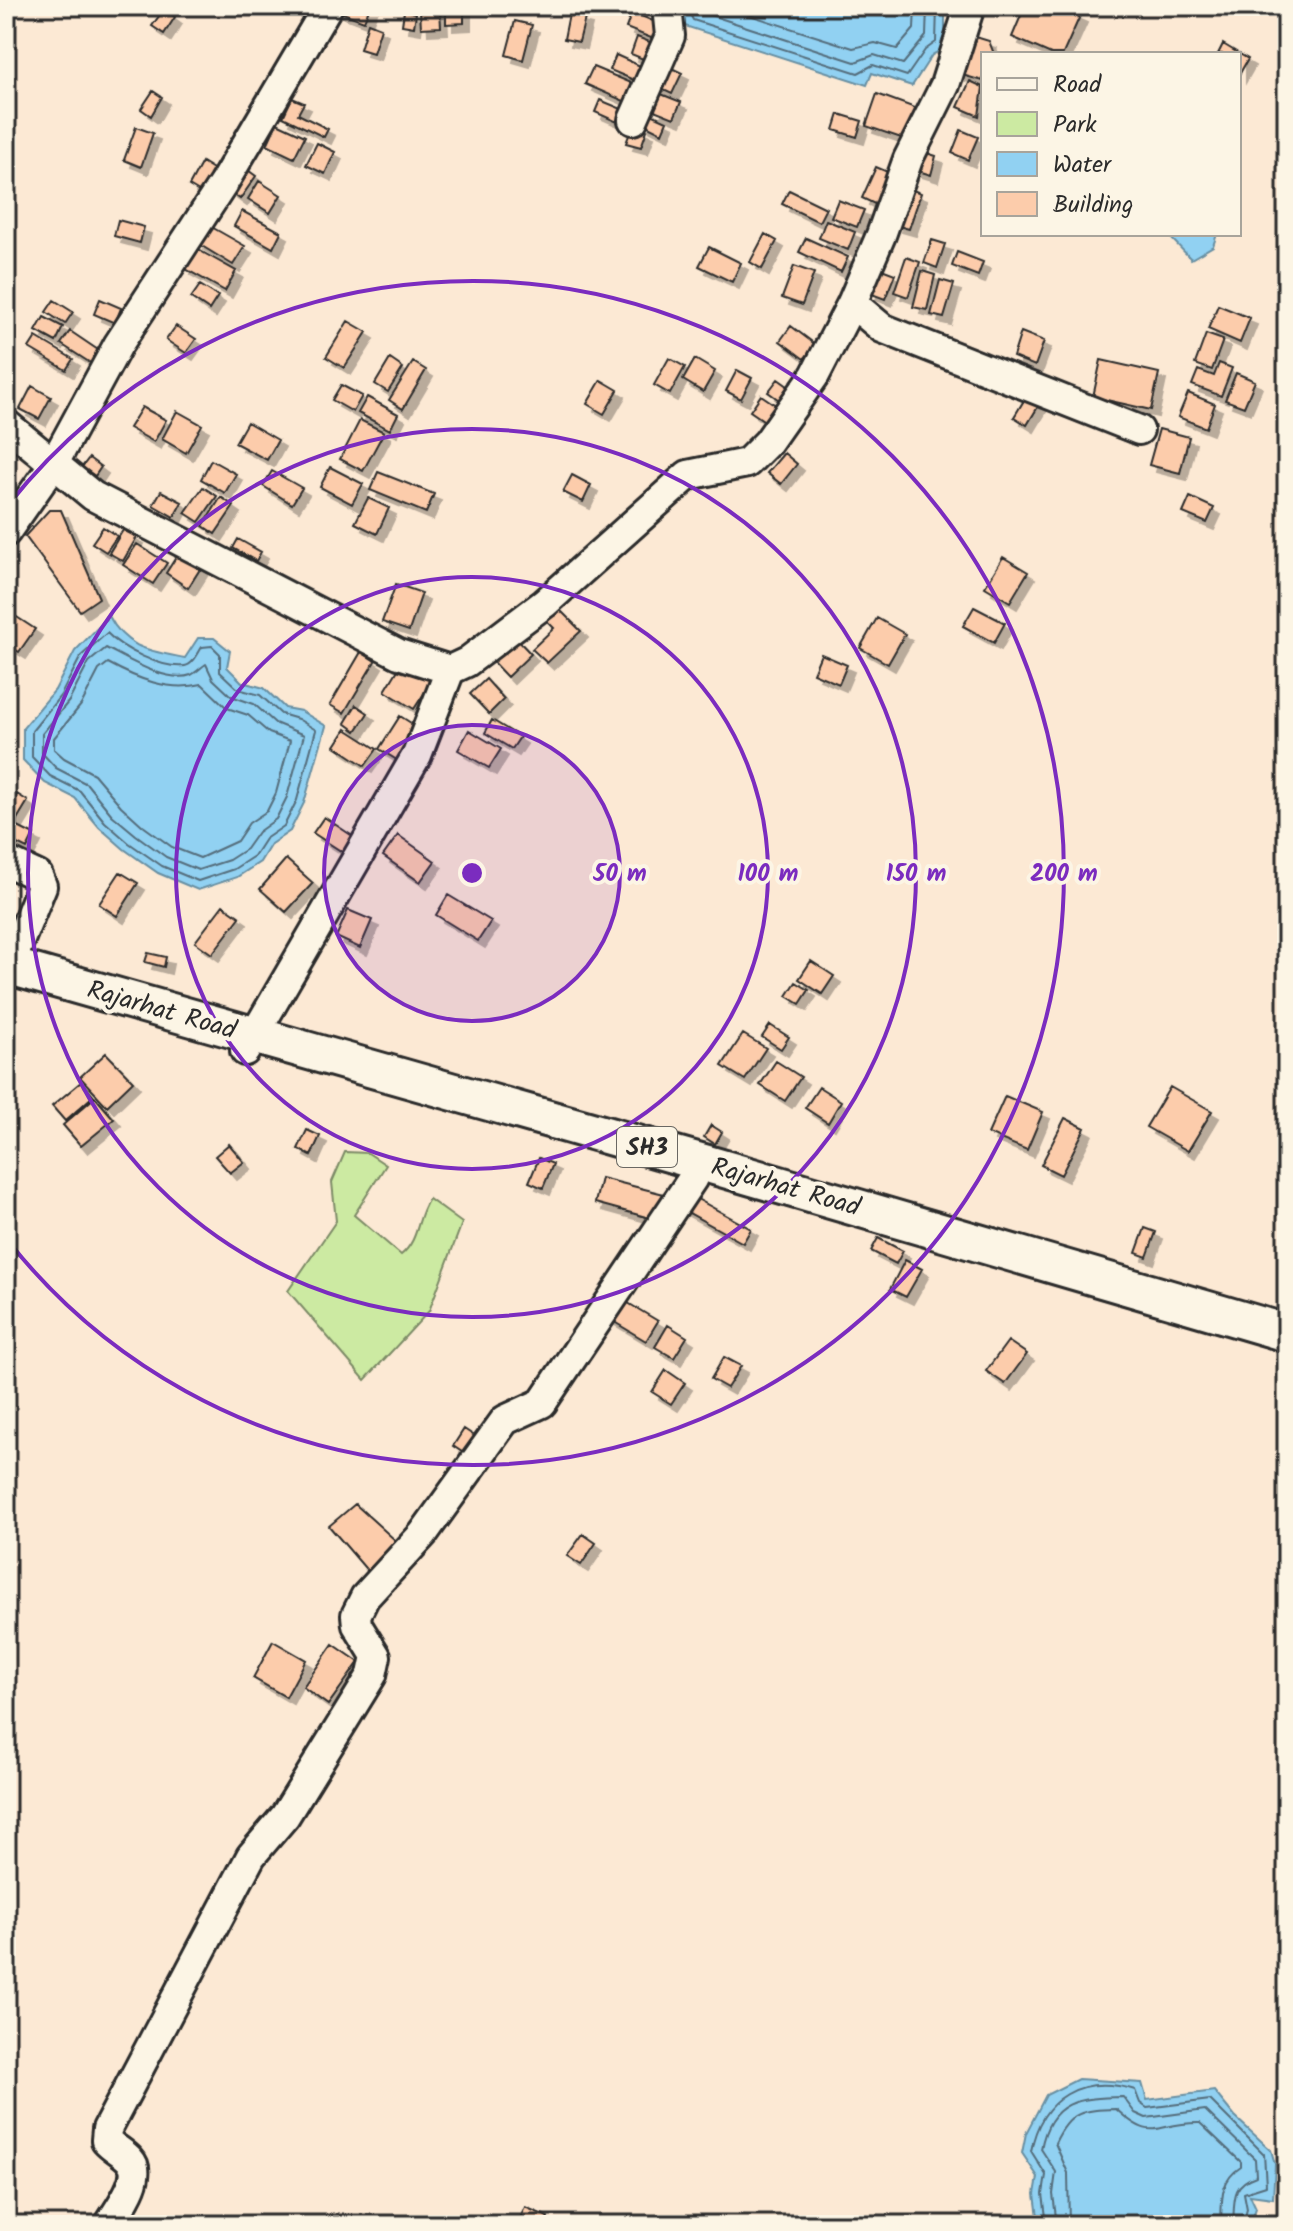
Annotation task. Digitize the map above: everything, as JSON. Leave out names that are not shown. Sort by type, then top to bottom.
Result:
[{"type":"main road","name":"Rajarhat Road","points":[[7,973],[1287,1333]]},
{"type":"main road","name":"Rajarhat Road","points":[[251,1044],[693,1178],[1287,1351]]},
{"type":"street","points":[[6,532],[53,465],[118,345],[223,184],[328,6]]},
{"type":"street","points":[[633,120],[670,36],[667,6]]},
{"type":"street","points":[[6,424],[93,496],[399,654],[450,670],[467,662],[545,603],[688,475],[747,463],[768,442],[815,375],[852,303],[908,159],[945,85],[969,6]]},
{"type":"street","points":[[852,303],[882,328],[1139,430]]},
{"type":"street","points":[[251,1044],[417,755],[450,670]]},
{"type":"street","points":[[6,861],[38,876],[42,886],[7,973]]},
{"type":"street","points":[[109,2225],[132,2184],[134,2171],[130,2160],[106,2140],[107,2129],[251,1856],[285,1816],[372,1675],[376,1656],[357,1625],[358,1607],[423,1534],[505,1420],[542,1403],[693,1178]]},
{"type":"green space","points":[[345,1152],[368,1153],[386,1165],[354,1215],[401,1255],[412,1242],[429,1199],[462,1223],[429,1311],[365,1380],[288,1291],[336,1221],[332,1182]]},
{"type":"water","points":[[677,6],[945,6],[945,48],[932,55],[912,86],[872,73],[867,85],[685,26]]},
{"type":"water","points":[[1164,236],[1216,236],[1213,246],[1191,259],[1170,237]]},
{"type":"water","points":[[109,616],[131,642],[161,653],[185,658],[198,638],[214,638],[230,651],[227,667],[242,682],[264,688],[285,708],[301,711],[326,726],[304,803],[290,831],[271,844],[260,862],[237,877],[198,890],[158,873],[99,827],[75,798],[45,783],[23,760],[23,728],[55,690],[75,651]]},
{"type":"water","points":[[1078,2079],[1142,2083],[1147,2100],[1214,2091],[1235,2117],[1271,2150],[1275,2164],[1273,2198],[1250,2195],[1256,2208],[1250,2225],[1039,2225],[1035,2194],[1038,2177],[1022,2153],[1026,2133],[1046,2095]]},
{"type":"building","points":[[333,6],[370,6],[364,21],[332,9]]},
{"type":"building","points":[[464,6],[464,23],[446,24],[446,7]]},
{"type":"building","points":[[1025,6],[1058,6],[1080,16],[1064,52],[1046,52],[1012,37]]},
{"type":"building","points":[[164,9],[175,17],[164,34],[152,26]]},
{"type":"building","points":[[440,9],[441,27],[421,28],[420,10]]},
{"type":"building","points":[[404,11],[416,13],[414,27],[402,25]]},
{"type":"building","points":[[632,12],[667,27],[661,42],[626,28]]},
{"type":"building","points":[[569,14],[585,18],[579,42],[564,39]]},
{"type":"building","points":[[515,21],[532,25],[523,60],[506,55]]},
{"type":"building","points":[[368,23],[381,28],[373,53],[360,49]]},
{"type":"building","points":[[966,34],[989,41],[993,52],[981,52],[981,80],[955,73]]},
{"type":"building","points":[[637,37],[660,46],[653,63],[631,54]]},
{"type":"building","points":[[1223,44],[1236,52],[1219,52]]},
{"type":"building","points":[[616,55],[647,69],[641,83],[610,70]]},
{"type":"building","points":[[1241,55],[1248,59],[1241,71]]},
{"type":"building","points":[[663,64],[682,73],[672,94],[653,85]]},
{"type":"building","points":[[593,67],[641,87],[633,105],[585,84]]},
{"type":"building","points":[[970,81],[981,86],[979,116],[958,107]]},
{"type":"building","points":[[153,91],[162,97],[151,116],[141,109]]},
{"type":"building","points":[[661,94],[681,102],[674,118],[654,110]]},
{"type":"building","points":[[877,94],[918,109],[907,140],[866,126]]},
{"type":"building","points":[[292,98],[304,103],[298,114],[328,129],[324,137],[283,117]]},
{"type":"building","points":[[600,100],[629,112],[624,125],[595,112]]},
{"type":"building","points":[[647,112],[667,121],[662,133],[642,123]]},
{"type":"building","points":[[839,114],[862,121],[857,137],[834,130]]},
{"type":"building","points":[[277,123],[305,136],[294,158],[267,145]]},
{"type":"building","points":[[633,125],[647,130],[641,147],[626,143]]},
{"type":"building","points":[[136,127],[153,133],[141,167],[124,160]]},
{"type":"building","points":[[961,130],[978,137],[968,160],[952,153]]},
{"type":"building","points":[[317,143],[335,152],[325,174],[306,165]]},
{"type":"building","points":[[917,150],[936,156],[931,175],[912,169]]},
{"type":"building","points":[[202,162],[218,172],[204,195],[189,186]]},
{"type":"building","points":[[876,167],[897,176],[883,208],[862,198]]},
{"type":"building","points":[[245,168],[256,176],[240,199],[229,191]]},
{"type":"building","points":[[259,181],[281,195],[270,213],[248,199]]},
{"type":"building","points":[[907,188],[921,193],[909,229],[895,225]]},
{"type":"building","points":[[789,190],[826,208],[819,222],[782,204]]},
{"type":"building","points":[[838,200],[864,210],[857,227],[831,217]]},
{"type":"building","points":[[242,211],[281,232],[273,248],[234,226]]},
{"type":"building","points":[[118,220],[144,227],[140,243],[114,236]]},
{"type":"building","points":[[826,220],[855,232],[848,250],[819,238]]},
{"type":"building","points":[[208,225],[245,246],[233,265],[197,243]]},
{"type":"building","points":[[765,234],[777,241],[762,269],[750,262]]},
{"type":"building","points":[[806,238],[848,257],[841,272],[799,252]]},
{"type":"building","points":[[932,240],[945,244],[937,268],[924,263]]},
{"type":"building","points":[[709,247],[741,263],[732,282],[699,266]]},
{"type":"building","points":[[195,248],[236,271],[225,291],[184,268]]},
{"type":"building","points":[[957,252],[983,262],[978,276],[952,266]]},
{"type":"building","points":[[906,257],[920,262],[908,297],[894,292]]},
{"type":"building","points":[[794,266],[814,273],[802,305],[782,298]]},
{"type":"building","points":[[879,268],[895,274],[885,299],[869,293]]},
{"type":"building","points":[[922,271],[935,275],[927,310],[913,307]]},
{"type":"building","points":[[940,280],[954,284],[944,318],[931,315]]},
{"type":"building","points":[[200,285],[218,296],[209,310],[191,298]]},
{"type":"building","points":[[100,299],[121,308],[115,323],[94,314]]},
{"type":"building","points":[[54,300],[73,312],[65,324],[46,312]]},
{"type":"building","points":[[1218,305],[1250,318],[1240,343],[1208,329]]},
{"type":"building","points":[[44,317],[63,327],[56,342],[36,331]]},
{"type":"building","points":[[348,321],[367,332],[344,368],[326,357]]},
{"type":"building","points":[[176,326],[196,339],[186,353],[166,340]]},
{"type":"building","points":[[791,326],[816,345],[804,359],[780,341]]},
{"type":"building","points":[[70,331],[101,352],[92,364],[61,344]]},
{"type":"building","points":[[1021,332],[1044,341],[1035,366],[1013,357]]},
{"type":"building","points":[[1206,334],[1223,340],[1212,370],[1195,364]]},
{"type":"building","points":[[36,337],[73,359],[66,370],[29,348]]},
{"type":"building","points":[[669,358],[685,367],[670,394],[654,385]]},
{"type":"building","points":[[390,359],[403,368],[388,392],[375,384]]},
{"type":"building","points":[[695,359],[715,371],[703,392],[683,380]]},
{"type":"building","points":[[1101,360],[1159,373],[1151,410],[1093,397]]},
{"type":"building","points":[[413,362],[426,370],[403,409],[389,400]]},
{"type":"building","points":[[1219,363],[1232,368],[1221,396],[1192,385],[1198,370],[1214,376]]},
{"type":"building","points":[[737,370],[752,378],[741,399],[726,391]]},
{"type":"building","points":[[1236,373],[1255,381],[1244,407],[1225,400]]},
{"type":"building","points":[[778,379],[799,394],[789,407],[768,392]]},
{"type":"building","points":[[601,380],[618,390],[604,414],[587,404]]},
{"type":"building","points":[[341,385],[362,396],[353,412],[332,400]]},
{"type":"building","points":[[32,386],[51,397],[39,419],[20,409]]},
{"type":"building","points":[[1029,392],[1042,400],[1027,425],[1014,417]]},
{"type":"building","points":[[1188,393],[1215,404],[1206,428],[1178,417]]},
{"type":"building","points":[[761,395],[783,410],[772,426],[750,411]]},
{"type":"building","points":[[367,397],[398,414],[390,430],[358,413]]},
{"type":"building","points":[[142,407],[166,420],[154,442],[129,428]]},
{"type":"building","points":[[177,411],[202,425],[186,453],[162,439]]},
{"type":"building","points":[[360,420],[384,432],[363,471],[340,459]]},
{"type":"building","points":[[247,422],[278,440],[267,460],[235,443]]},
{"type":"building","points":[[1159,429],[1189,437],[1180,473],[1149,465]]},
{"type":"building","points":[[784,453],[797,464],[781,484],[767,473]]},
{"type":"building","points":[[89,458],[101,467],[95,476],[82,467]]},
{"type":"building","points":[[211,460],[236,474],[225,493],[201,479]]},
{"type":"building","points":[[330,467],[363,484],[352,504],[320,487]]},
{"type":"building","points":[[272,471],[302,488],[292,504],[263,486]]},
{"type":"building","points":[[378,472],[434,494],[426,513],[370,490]]},
{"type":"building","points":[[572,475],[591,485],[583,502],[563,492]]},
{"type":"building","points":[[203,487],[217,496],[199,522],[185,513]]},
{"type":"building","points":[[161,491],[182,502],[174,517],[153,505]]},
{"type":"building","points":[[221,497],[234,506],[215,534],[203,526]]},
{"type":"building","points":[[1190,497],[1214,508],[1207,523],[1183,513]]},
{"type":"building","points":[[368,498],[389,508],[377,534],[355,523]]},
{"type":"building","points":[[49,510],[61,510],[99,598],[80,611],[25,536]]},
{"type":"building","points":[[103,527],[117,536],[106,552],[92,543]]},
{"type":"building","points":[[123,530],[137,537],[123,561],[109,553]]},
{"type":"building","points":[[238,539],[261,552],[256,561],[233,548]]},
{"type":"building","points":[[137,544],[167,563],[153,584],[123,565]]},
{"type":"building","points":[[180,551],[202,566],[188,588],[166,573]]},
{"type":"building","points":[[1003,557],[1028,572],[1010,602],[985,587]]},
{"type":"building","points":[[396,584],[422,593],[409,631],[382,622]]},
{"type":"building","points":[[556,606],[581,631],[547,663],[532,649],[554,628],[544,618]]},
{"type":"building","points":[[974,607],[1005,623],[994,643],[963,626]]},
{"type":"building","points":[[6,610],[35,629],[19,652],[6,644]]},
{"type":"building","points":[[877,618],[905,634],[888,664],[860,648]]},
{"type":"building","points":[[513,635],[531,654],[507,677],[489,658]]},
{"type":"building","points":[[361,652],[375,661],[344,713],[330,705]]},
{"type":"building","points":[[821,654],[847,665],[839,684],[813,673]]},
{"type":"building","points":[[402,663],[432,681],[414,709],[385,691]]},
{"type":"building","points":[[486,679],[504,699],[489,714],[470,694]]},
{"type":"building","points":[[356,705],[368,713],[356,731],[345,723]]},
{"type":"building","points":[[400,716],[422,730],[402,763],[379,749]]},
{"type":"building","points":[[492,720],[520,737],[512,749],[485,733]]},
{"type":"building","points":[[346,729],[377,749],[365,766],[335,746]]},
{"type":"building","points":[[469,730],[501,749],[489,768],[458,750]]},
{"type":"building","points":[[17,794],[28,801],[7,836],[6,813]]},
{"type":"building","points":[[324,817],[357,839],[347,855],[313,833]]},
{"type":"building","points":[[16,826],[34,835],[27,849],[9,840]]},
{"type":"building","points":[[398,835],[435,861],[420,882],[383,856]]},
{"type":"building","points":[[286,859],[313,883],[286,912],[260,889]]},
{"type":"building","points":[[120,872],[138,883],[117,916],[99,904]]},
{"type":"building","points":[[448,895],[491,921],[478,941],[436,915]]},
{"type":"building","points":[[223,905],[240,917],[212,954],[195,942]]},
{"type":"building","points":[[348,910],[372,920],[360,948],[336,937]]},
{"type":"building","points":[[148,953],[166,957],[164,967],[145,962]]},
{"type":"building","points":[[811,961],[834,976],[822,994],[799,979]]},
{"type":"building","points":[[796,982],[809,990],[800,1004],[787,996]]},
{"type":"building","points":[[770,1025],[789,1037],[781,1049],[762,1037]]},
{"type":"building","points":[[743,1034],[766,1048],[745,1080],[722,1066]]},
{"type":"building","points":[[106,1053],[133,1081],[107,1106],[80,1077]]},
{"type":"building","points":[[776,1061],[801,1077],[785,1101],[760,1085]]},
{"type":"building","points":[[81,1082],[93,1096],[65,1121],[52,1106]]},
{"type":"building","points":[[819,1087],[841,1101],[828,1123],[805,1108]]},
{"type":"building","points":[[1170,1087],[1212,1111],[1188,1151],[1146,1127]]},
{"type":"building","points":[[1005,1096],[1043,1112],[1027,1150],[988,1134]]},
{"type":"building","points":[[95,1097],[114,1119],[81,1146],[63,1125]]},
{"type":"building","points":[[1065,1118],[1085,1128],[1061,1175],[1041,1165]]},
{"type":"building","points":[[711,1125],[722,1132],[715,1144],[704,1137]]},
{"type":"building","points":[[307,1130],[320,1136],[311,1156],[298,1149]]},
{"type":"building","points":[[229,1144],[244,1162],[230,1173],[215,1156]]},
{"type":"building","points":[[539,1158],[553,1164],[543,1188],[529,1182]]},
{"type":"building","points":[[601,1178],[664,1194],[657,1220],[595,1203]]},
{"type":"building","points":[[690,1195],[751,1229],[743,1243],[682,1209]]},
{"type":"building","points":[[1145,1228],[1156,1232],[1147,1257],[1136,1253]]},
{"type":"building","points":[[878,1238],[903,1251],[896,1264],[871,1251]]},
{"type":"building","points":[[905,1260],[922,1269],[906,1297],[890,1289]]},
{"type":"building","points":[[618,1297],[658,1321],[646,1341],[606,1317]]},
{"type":"building","points":[[668,1325],[687,1337],[674,1358],[655,1347]]},
{"type":"building","points":[[1008,1341],[1027,1354],[1005,1384],[986,1371]]},
{"type":"building","points":[[724,1357],[741,1366],[727,1388],[711,1379]]},
{"type":"building","points":[[666,1370],[685,1383],[671,1404],[652,1392]]},
{"type":"building","points":[[464,1429],[479,1439],[468,1456],[453,1446]]},
{"type":"building","points":[[355,1504],[405,1549],[376,1581],[329,1526]]},
{"type":"building","points":[[583,1534],[596,1543],[581,1565],[567,1556]]},
{"type":"building","points":[[273,1641],[306,1660],[286,1697],[253,1678]]},
{"type":"building","points":[[333,1644],[359,1662],[328,1705],[303,1687]]},
{"type":"building","points":[[525,2207],[548,2217],[544,2225],[517,2225]]}]
